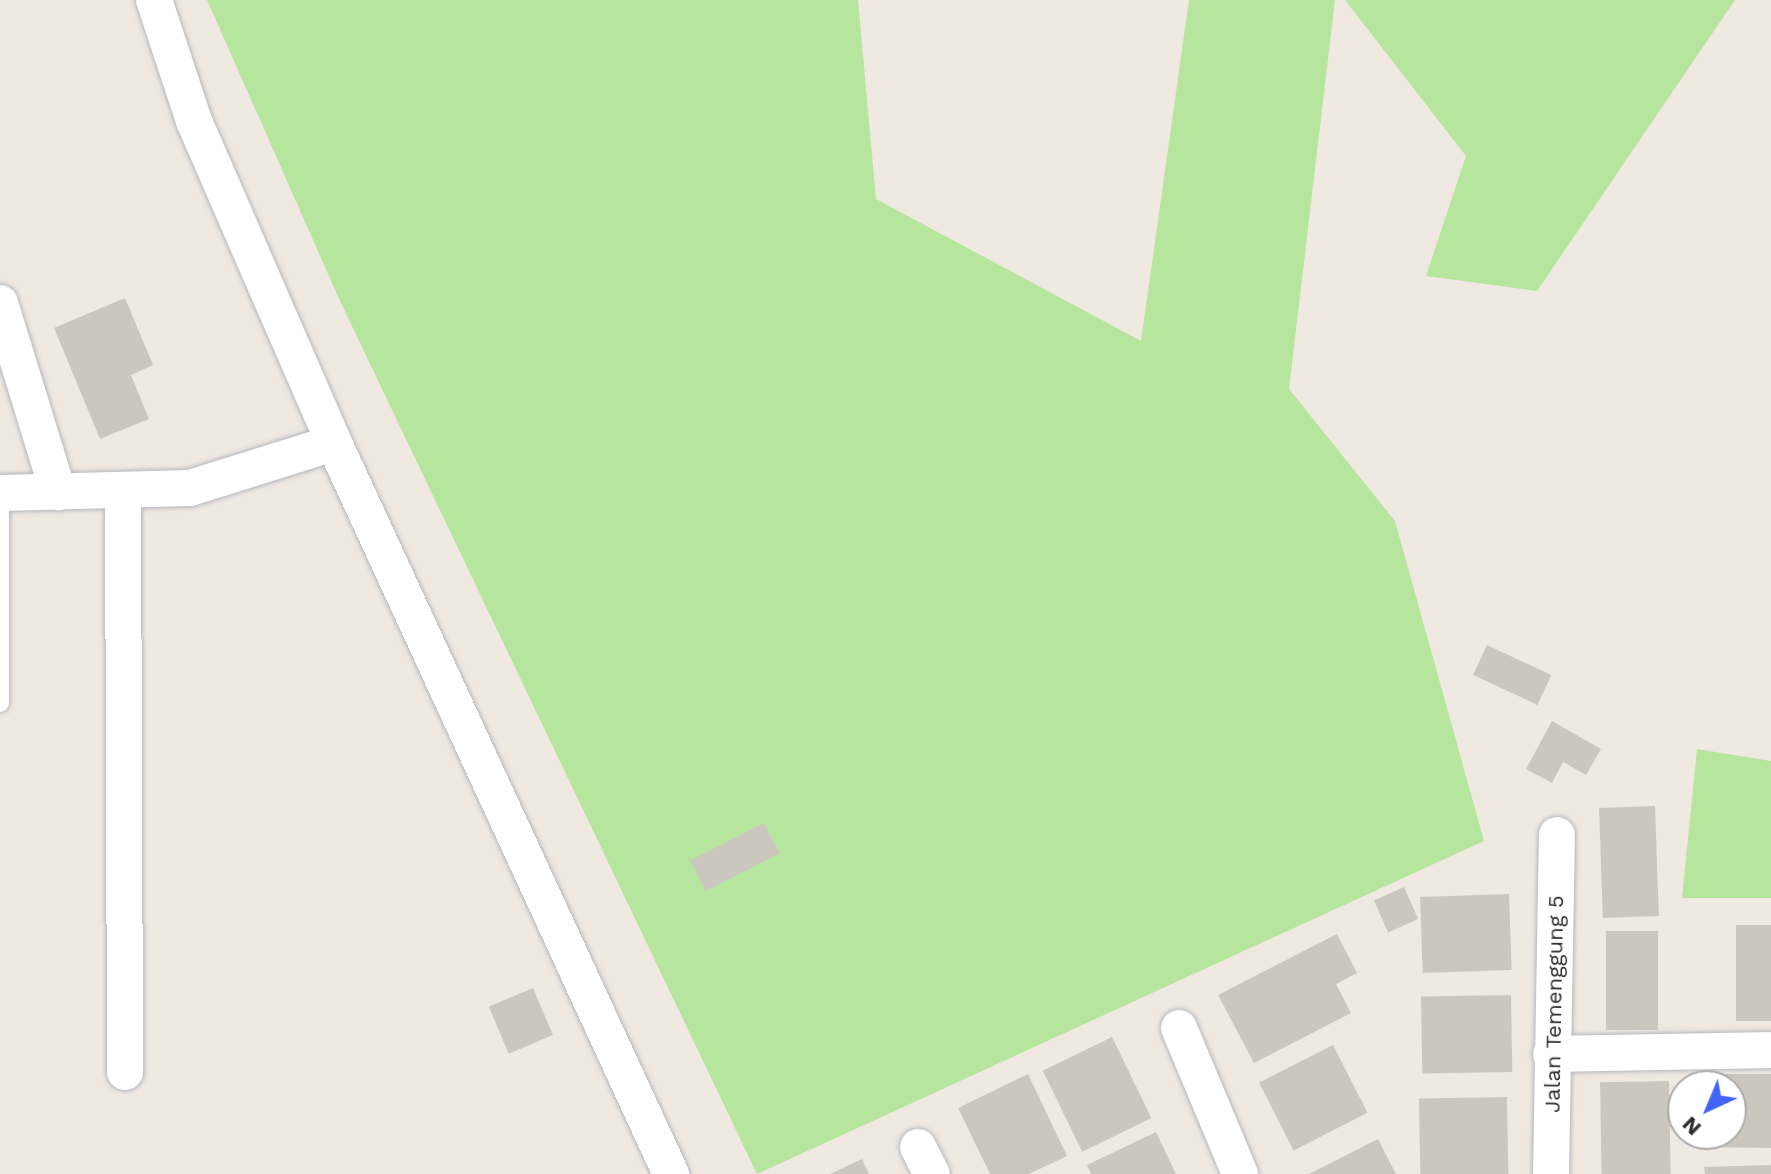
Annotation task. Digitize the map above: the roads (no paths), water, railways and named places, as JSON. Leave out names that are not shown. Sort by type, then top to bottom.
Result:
[{"type":"street","points":[[154,0],[194,121],[334,443],[671,1174]]},
{"type":"street","points":[[0,303],[14,388],[58,492]]},
{"type":"street","points":[[0,493],[190,488],[334,443]]},
{"type":"street","points":[[123,492],[125,1072]]},
{"type":"street","name":"Jalan Temenggung 5","points":[[1551,1174],[1557,835]]},
{"type":"street","points":[[1179,1028],[1240,1174]]},
{"type":"street","points":[[1551,1054],[1771,1050]]},
{"type":"lane","points":[[0,493],[0,703]]}]
